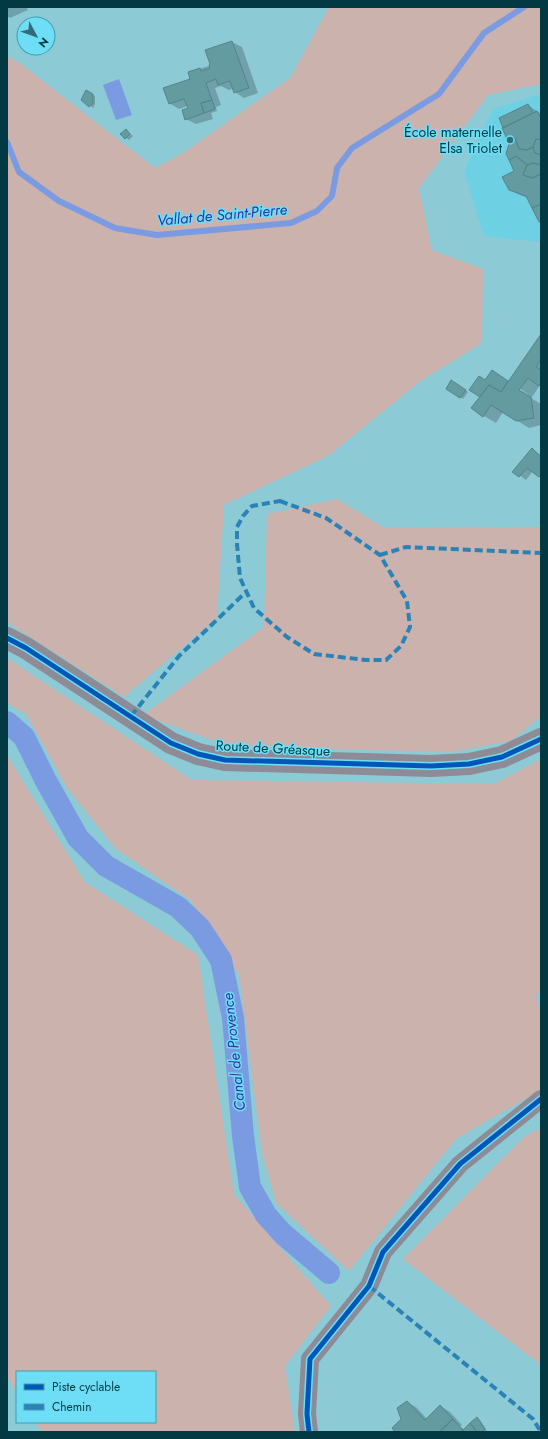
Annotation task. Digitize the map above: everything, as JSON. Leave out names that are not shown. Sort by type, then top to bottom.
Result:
[{"type":"street","name":"Route de Gréasque","points":[[7,638],[26,648],[171,743],[198,754],[225,760],[432,766],[469,764],[502,757],[541,739]]},
{"type":"street","points":[[309,1432],[307,1414],[310,1359],[369,1286],[383,1252],[460,1164],[541,1099]]},
{"type":"shaded area","points":[[329,7],[541,7],[541,84],[488,95],[419,188],[432,250],[483,269],[482,343],[422,380],[328,456],[224,505],[217,618],[124,697],[7,622],[7,56],[20,63],[155,168],[183,153],[290,78]]},
{"type":"shaded area","points":[[119,79],[132,115],[116,120],[103,85]]},
{"type":"shaded area","name":"École maternelle Elsa Triolet","points":[[541,94],[541,242],[484,236],[464,171],[493,109]]},
{"type":"shaded area","points":[[337,499],[385,528],[541,527],[541,716],[511,741],[451,752],[231,747],[143,715],[264,627],[267,514]]},
{"type":"shaded area","points":[[7,658],[192,780],[494,784],[541,759],[541,991],[536,995],[541,1017],[541,1090],[456,1139],[349,1271],[276,1203],[262,1153],[239,975],[190,900],[115,848],[67,788],[26,714],[7,703]]},
{"type":"shaded area","points":[[7,755],[85,882],[198,955],[234,1194],[331,1306],[285,1366],[295,1432],[42,1432],[36,1423],[156,1423],[156,1371],[16,1371],[16,1391],[7,1377]]},
{"type":"shaded area","points":[[541,1128],[541,1365],[403,1259],[525,1136]]},
{"type":"building","points":[[232,41],[249,88],[234,93],[230,81],[218,85],[216,79],[206,83],[212,100],[201,103],[204,113],[185,120],[182,110],[188,108],[184,99],[169,104],[163,88],[190,79],[188,72],[200,68],[201,71],[210,68],[205,50]]},
{"type":"building","points":[[86,90],[93,94],[93,103],[89,107],[81,100]]},
{"type":"building","points":[[212,100],[215,109],[204,113],[201,103]]},
{"type":"building","points":[[528,104],[533,113],[503,128],[499,118]]},
{"type":"building","points":[[537,111],[541,118],[541,140],[536,139],[533,147],[527,150],[519,149],[515,138],[508,141],[502,128]]},
{"type":"building","points":[[126,129],[130,134],[125,139],[120,134]]},
{"type":"building","points":[[515,138],[519,149],[527,150],[533,147],[535,153],[541,155],[541,165],[533,163],[527,165],[516,156],[509,160],[506,154],[509,144],[508,141]]},
{"type":"building","points":[[536,139],[541,140],[541,155],[535,153],[533,147]]},
{"type":"building","points":[[516,156],[527,165],[523,175],[532,178],[541,174],[541,204],[532,208],[526,196],[509,190],[502,177],[514,171],[509,160]]},
{"type":"building","points":[[533,163],[541,165],[541,174],[532,178],[523,175],[527,165]]},
{"type":"building","points":[[541,204],[541,222],[539,222],[532,208]]},
{"type":"building","points":[[541,334],[541,359],[536,367],[541,370],[541,383],[539,386],[528,378],[519,390],[531,397],[534,418],[516,421],[491,405],[483,417],[471,408],[489,385],[501,392]]},
{"type":"building","points":[[492,370],[508,381],[501,392],[489,385],[480,397],[469,390],[479,376],[485,380]]},
{"type":"building","points":[[451,380],[466,390],[460,398],[446,389]]},
{"type":"building","points":[[532,448],[541,457],[541,475],[539,477],[527,468],[519,477],[512,472]]},
{"type":"building","points":[[407,1401],[425,1420],[440,1405],[453,1419],[439,1432],[395,1432],[392,1428],[401,1419],[397,1408]]},
{"type":"building","points":[[477,1417],[485,1429],[481,1432],[477,1432],[470,1423]]},
{"type":"building","points":[[453,1419],[463,1430],[460,1432],[439,1432]]},
{"type":"building","points":[[470,1423],[477,1432],[465,1432],[463,1430]]},
{"type":"waterway","name":"Vallat de Saint-Pierre","points":[[7,142],[19,172],[59,201],[115,228],[157,235],[291,223],[317,211],[332,196],[337,168],[352,148],[439,94],[484,33],[524,7]]},
{"type":"waterway","name":"Canal de Provence","points":[[7,722],[24,737],[46,781],[78,838],[106,866],[178,907],[200,928],[221,960],[233,1018],[243,1136],[250,1187],[266,1215],[283,1234],[329,1273]]},
{"type":"marked path","points":[[280,501],[326,518],[380,555],[407,601],[410,627],[401,646],[386,660],[366,660],[314,654],[287,637],[254,608],[240,578],[237,527],[243,516],[252,506],[280,501]]},
{"type":"marked path","points":[[380,555],[406,547],[541,553]]},
{"type":"marked path","points":[[131,716],[179,656],[246,592]]},
{"type":"marked path","points":[[369,1286],[533,1419],[541,1432]]},
{"type":"cycle path","points":[[7,638],[26,648],[171,743],[198,754],[225,760],[431,766],[469,764],[502,757],[541,739]]},
{"type":"cycle path","points":[[309,1432],[307,1414],[310,1359],[369,1286],[383,1252],[460,1164],[541,1099]]},
{"type":"place","name":"École maternelle Elsa Triolet","points":[[510,140]]}]
